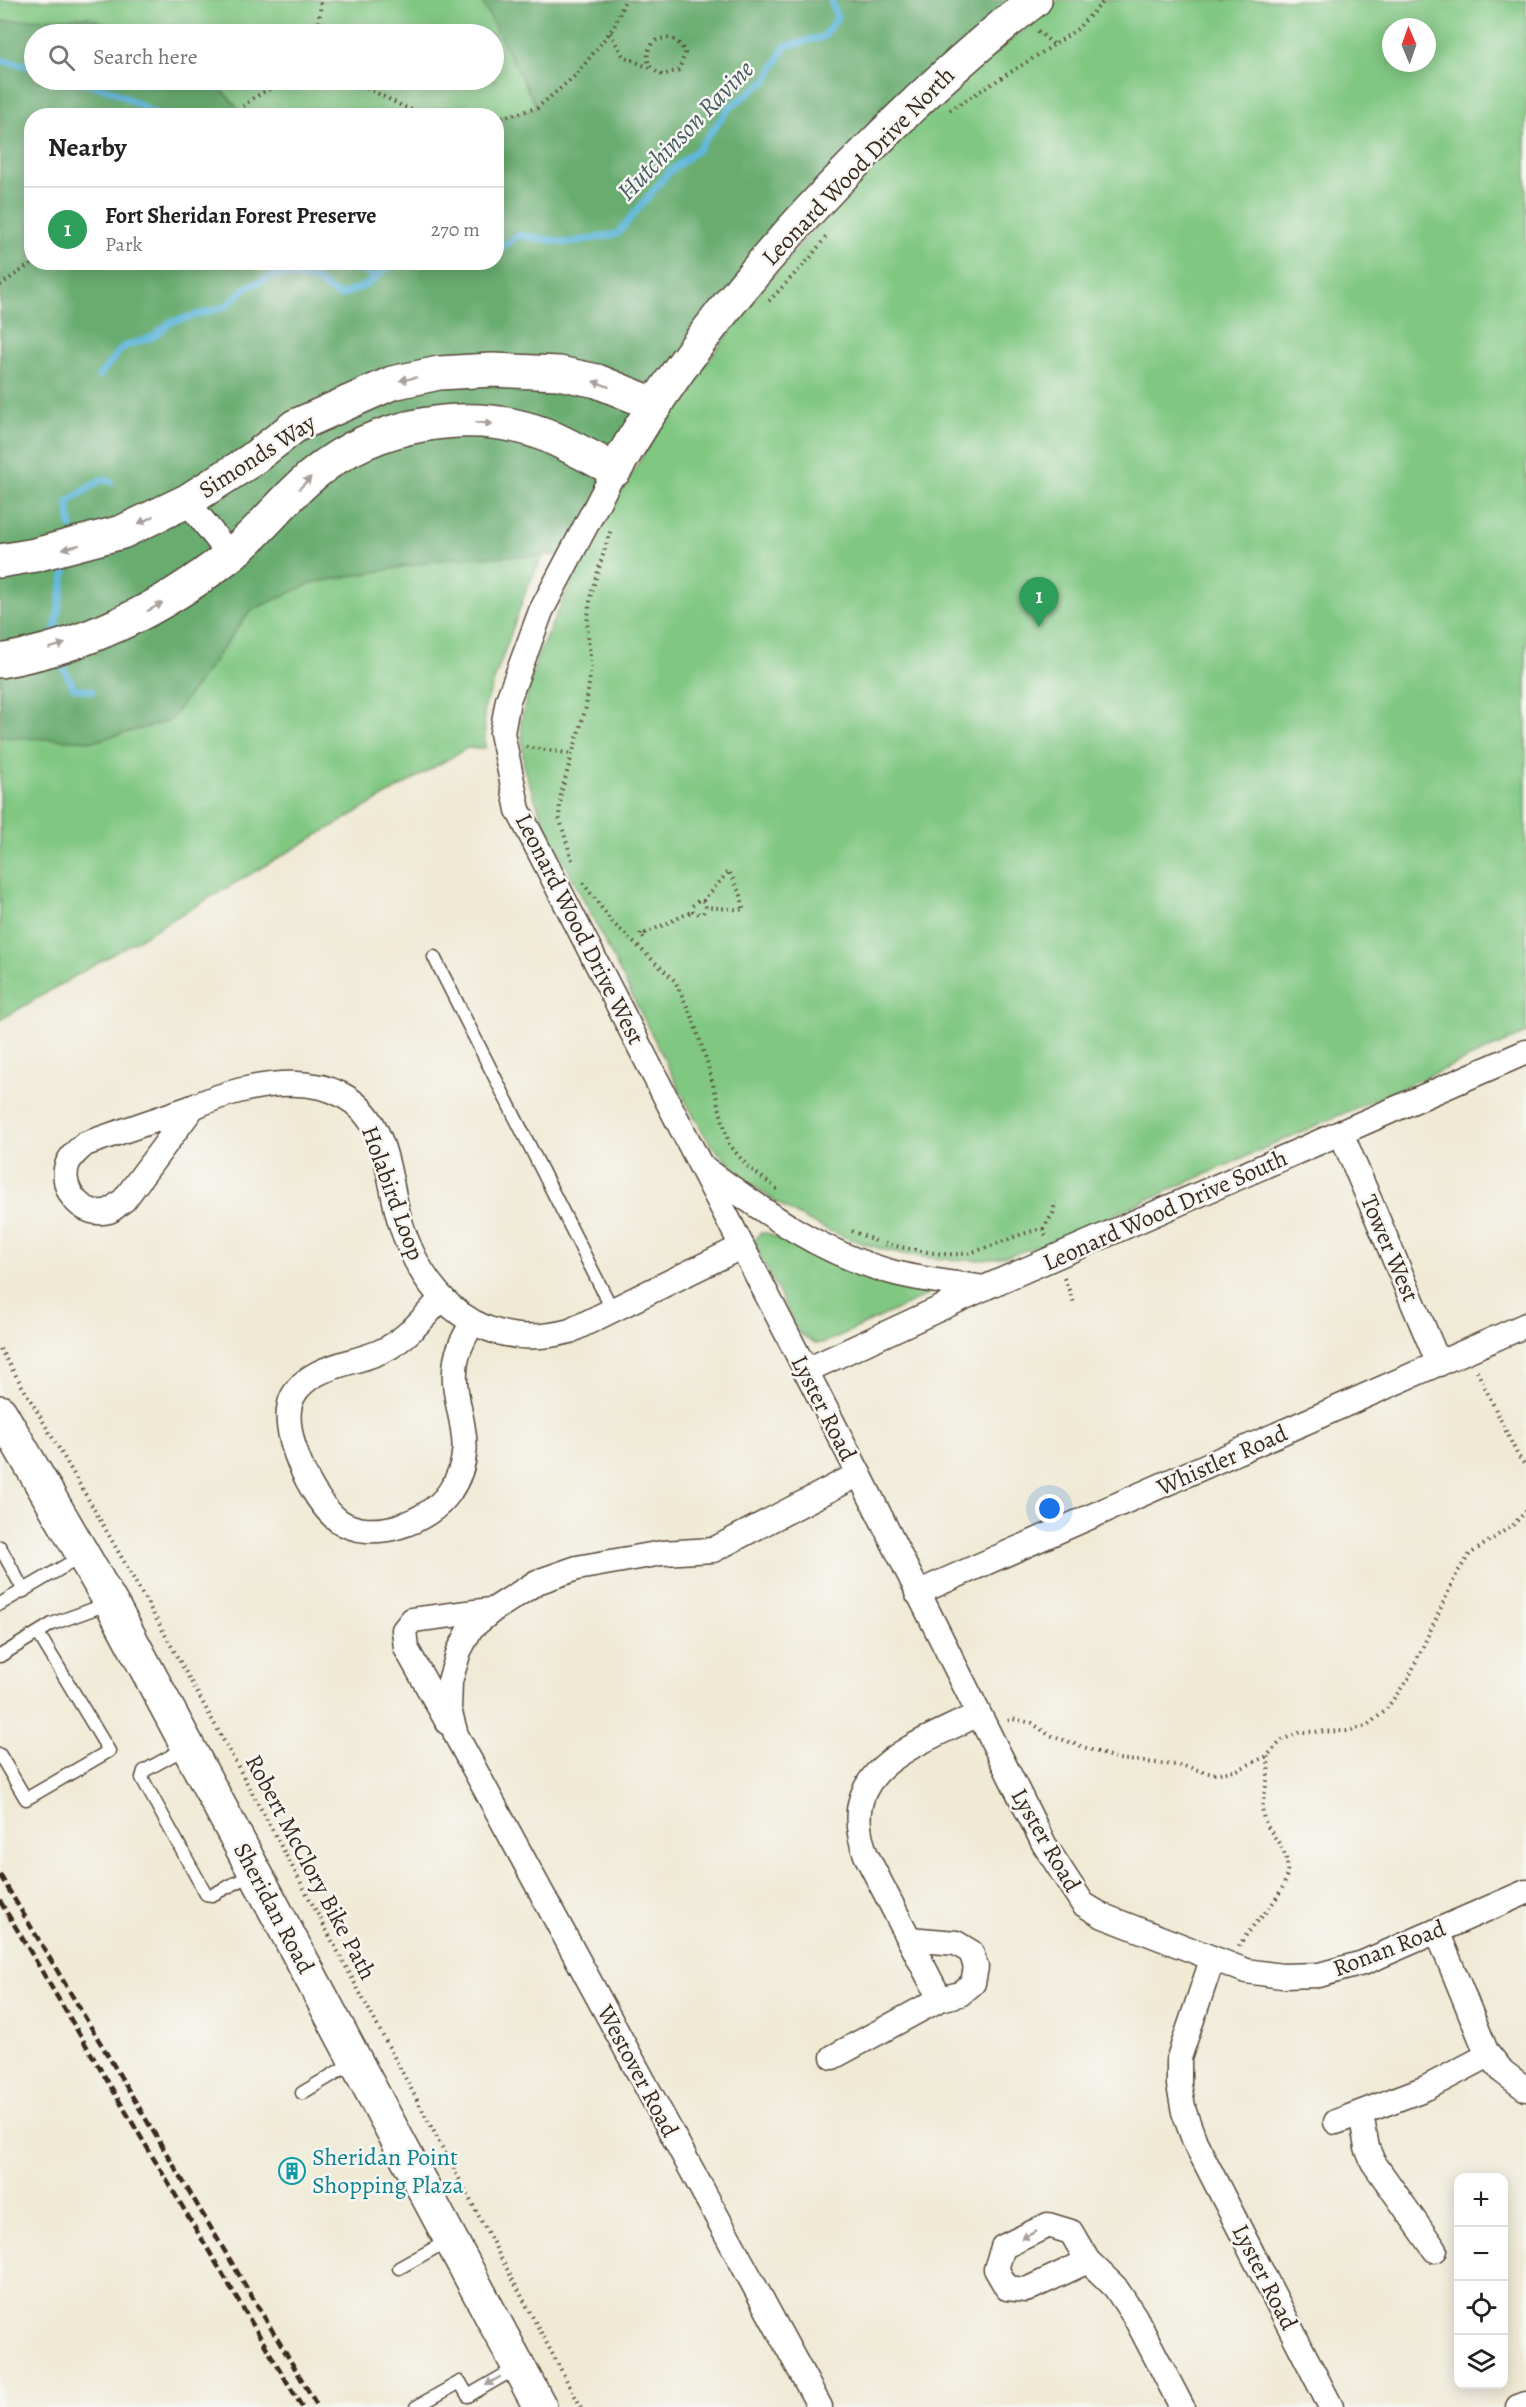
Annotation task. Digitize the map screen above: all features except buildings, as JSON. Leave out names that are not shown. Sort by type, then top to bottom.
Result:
[{"type":"street","name":"Leonard Wood Drive North","points":[[615,470],[638,429],[692,349],[793,226],[899,117],[983,41],[1034,14]]},
{"type":"street","name":"Simonds Way","points":[[0,561],[106,538],[187,501],[250,461],[295,426],[392,383],[439,373],[492,370],[559,373],[597,381],[656,405]]},
{"type":"street","name":"Simonds Way","points":[[6,660],[128,622],[168,600],[230,555],[263,527],[313,475],[343,453],[395,432],[426,424],[470,422],[506,424],[545,435],[615,470]]},
{"type":"street","name":"Leonard Wood Drive West","points":[[615,470],[541,611],[508,700],[502,740],[518,810],[741,1246]]},
{"type":"street","points":[[187,501],[230,555]]},
{"type":"street","name":"Leonard Wood Drive South","points":[[806,1371],[984,1288],[1526,1052]]},
{"type":"street","name":"Holabird Loop","points":[[193,1107],[124,1200],[109,1211],[96,1211],[83,1208],[72,1197],[66,1182],[66,1169],[72,1155],[86,1144],[237,1090],[260,1085],[313,1085],[341,1094],[359,1108],[375,1129],[385,1156],[400,1219],[410,1247],[441,1299],[472,1323],[498,1333],[548,1337],[570,1331],[741,1246]]},
{"type":"street","name":"Tower West","points":[[1341,1133],[1439,1364]]},
{"type":"street","points":[[699,1165],[789,1229],[840,1254],[888,1272],[984,1288]]},
{"type":"street","name":"Lyster Road","points":[[741,1246],[859,1474],[1044,1844],[1083,1904],[1103,1916],[1220,1962],[1179,2058],[1179,2085],[1184,2112],[1195,2142],[1331,2407]]},
{"type":"street","points":[[441,1299],[411,1332],[390,1347],[363,1360],[324,1370],[305,1381],[294,1395],[287,1410],[292,1446],[323,1505],[339,1521],[359,1528],[382,1530],[428,1513],[448,1494],[461,1468],[466,1449],[455,1380],[456,1360],[472,1323]]},
{"type":"street","name":"Whistler Road","points":[[917,1593],[1526,1325]]},
{"type":"street","name":"Sheridan Road","points":[[0,1412],[111,1603],[540,2407]]},
{"type":"street","name":"Westover Road","points":[[456,1736],[449,1709],[450,1681],[459,1651],[471,1628],[493,1610],[537,1582],[577,1568],[662,1553],[713,1550],[859,1474]]},
{"type":"street","name":"Westover Road","points":[[493,1610],[412,1620],[404,1630],[406,1648],[820,2407]]},
{"type":"street","points":[[940,1999],[859,1836],[859,1805],[865,1788],[884,1763],[978,1714]]},
{"type":"street","name":"Ronan Road","points":[[1220,1962],[1245,1971],[1282,1976],[1319,1975],[1363,1963],[1526,1892]]},
{"type":"street","points":[[1437,1931],[1489,2055],[1503,2072],[1526,2089]]},
{"type":"street","points":[[833,2057],[940,1999],[960,1994],[973,1983],[975,1967],[971,1952],[956,1943],[909,1939]]},
{"type":"street","points":[[1336,2122],[1426,2088],[1489,2055]]},
{"type":"street","points":[[1361,2113],[1366,2148],[1373,2162],[1434,2250]]},
{"type":"street","points":[[1088,2261],[1115,2287],[1135,2317],[1182,2407]]},
{"type":"street","points":[[1518,2407],[1526,2404]]},
{"type":"lane","points":[[434,957],[612,1309]]},
{"type":"lane","points":[[0,1547],[24,1591]]},
{"type":"lane","points":[[0,1604],[83,1555]]},
{"type":"lane","points":[[0,1656],[52,1624],[111,1603]]},
{"type":"lane","points":[[0,1755],[26,1799],[109,1750],[38,1633]]},
{"type":"lane","points":[[188,1747],[144,1771],[142,1778],[206,1894],[212,1895],[255,1873]]},
{"type":"lane","points":[[302,2093],[355,2061]]},
{"type":"lane","points":[[399,2268],[450,2239]]},
{"type":"lane","points":[[416,2407],[460,2382],[468,2396],[518,2367]]},
{"type":"path","points":[[319,24],[321,0]]},
{"type":"path","points":[[504,117],[537,108],[576,75],[610,33],[625,0]]},
{"type":"path","points":[[941,116],[1077,29],[1105,0]]},
{"type":"path","points":[[1034,14],[1054,45]]},
{"type":"path","points":[[610,33],[623,56],[662,75],[679,70],[685,53],[679,42],[667,38],[655,41],[647,52],[652,69]]},
{"type":"path","points":[[240,108],[269,90]]},
{"type":"path","points":[[371,90],[407,108]]},
{"type":"path","points":[[765,306],[810,258],[831,230]]},
{"type":"path","points":[[0,285],[24,269]]},
{"type":"path","points":[[576,869],[568,852],[559,817],[561,793],[586,707],[591,668],[587,624],[591,594],[612,528]]},
{"type":"path","points":[[519,746],[573,754]]},
{"type":"path","points":[[693,910],[694,902],[703,901],[729,872],[741,896],[744,910],[706,907]]},
{"type":"path","points":[[580,877],[613,922],[675,981],[692,1017],[707,1062],[729,1144],[747,1166],[781,1192]]},
{"type":"path","points":[[703,901],[706,907]]},
{"type":"path","points":[[693,910],[701,914],[706,907]]},
{"type":"path","points":[[632,940],[640,936],[644,938],[646,933],[693,910]]},
{"type":"path","points":[[1056,1202],[1043,1229],[1076,1305]]},
{"type":"path","points":[[846,1229],[884,1244],[965,1254],[1004,1242],[1025,1232],[1043,1229]]},
{"type":"path","name":"Robert McClory Bike Path","points":[[0,1349],[82,1486],[226,1748],[581,2407]]},
{"type":"path","points":[[1477,1370],[1518,1456],[1526,1466]]},
{"type":"path","points":[[1007,1721],[1013,1719],[1032,1723],[1049,1735],[1118,1759],[1184,1766],[1212,1774],[1235,1771],[1268,1756],[1282,1740],[1300,1732],[1347,1731],[1366,1726],[1384,1712],[1408,1680],[1457,1573],[1470,1554],[1513,1525],[1526,1511]]},
{"type":"path","points":[[1220,1962],[1273,1903],[1285,1880],[1286,1857],[1264,1819],[1264,1803],[1269,1781],[1268,1756]]},
{"type":"green space","points":[[0,0],[979,0],[544,554],[527,588],[484,709],[485,748],[467,748],[0,1020]]},
{"type":"green space","points":[[481,0],[1031,0],[793,226],[570,555],[452,558],[312,583],[250,611],[170,721],[95,741],[0,737],[0,21],[87,17],[106,24],[24,24],[24,90],[222,90],[238,108],[24,108],[24,270],[504,270],[504,117],[537,108],[504,44],[504,24],[493,24]]},
{"type":"green space","points":[[1058,0],[1526,0],[1526,1033],[1063,1237],[1031,1249],[986,1259],[938,1259],[866,1244],[797,1215],[766,1195],[737,1172],[701,1130],[686,1102],[543,820],[524,769],[521,720],[536,660],[566,593],[613,504],[668,415],[761,290],[857,179],[951,90]]},
{"type":"green space","points":[[760,1233],[767,1233],[832,1265],[928,1292],[928,1295],[824,1343],[815,1343],[799,1333],[756,1247],[756,1238]]},
{"type":"waterway","name":"Hutchinson Ravine","points":[[504,245],[519,235],[567,243],[617,234],[668,173],[698,149],[730,107],[767,80],[785,46],[823,37],[837,18],[831,0]]},
{"type":"waterway","name":"Hutchinson Ravine","points":[[0,60],[24,65]]},
{"type":"waterway","name":"Hutchinson Ravine","points":[[110,90],[145,108]]},
{"type":"waterway","name":"Hutchinson Ravine","points":[[363,270],[374,278]]},
{"type":"waterway","name":"Hutchinson Ravine","points":[[99,376],[123,347],[153,337],[171,322],[225,307],[247,287],[276,275],[312,278],[339,296],[366,285],[385,270]]},
{"type":"waterway","points":[[71,527],[68,502],[102,479],[111,482]]},
{"type":"waterway","points":[[53,640],[68,556]]},
{"type":"waterway","points":[[57,656],[74,688],[92,691]]},
{"type":"railway","points":[[0,1875],[318,2407]]},
{"type":"railway","points":[[0,1901],[302,2407]]},
{"type":"place","name":"Fort Sheridan Forest Preserve","points":[[1039,627]]},
{"type":"place","name":"Sheridan Point Shopping Plaza","points":[[292,2171]]}]
